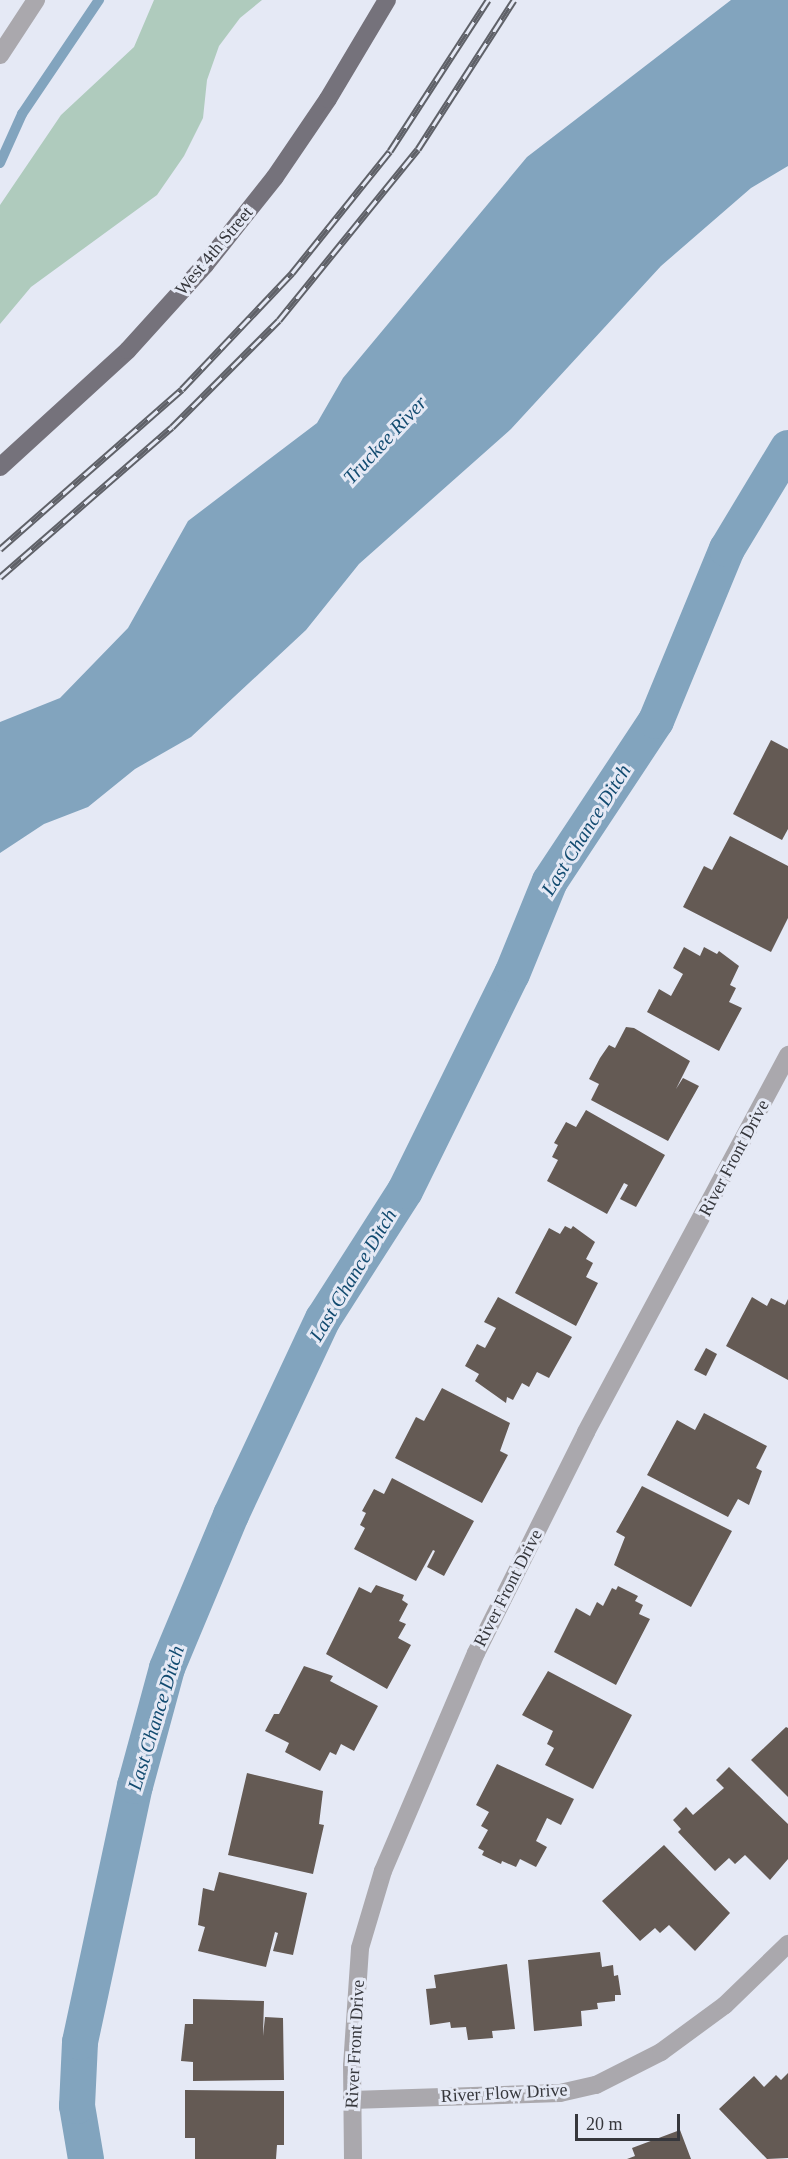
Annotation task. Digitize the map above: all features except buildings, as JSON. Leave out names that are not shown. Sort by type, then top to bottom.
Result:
[{"type":"main road","name":"West 4th Street","points":[[0,467],[128,350],[205,265],[274,177],[328,99],[387,0]]},
{"type":"street","points":[[0,55],[36,0]]},
{"type":"street","name":"River Front Drive","points":[[353,2159],[352,2100],[360,1948],[383,1871],[425,1766],[476,1653],[586,1432],[787,1061]]},
{"type":"street","name":"River Flow Drive","points":[[352,2100],[560,2093],[596,2085],[661,2052],[716,2011],[788,1944]]},
{"type":"green space","points":[[154,0],[262,0],[240,18],[219,46],[207,80],[203,118],[184,156],[157,195],[31,287],[0,324],[0,205],[61,115],[134,47]]},
{"type":"water","name":"Truckee River","points":[[731,0],[788,0],[788,166],[751,188],[661,266],[511,429],[359,564],[306,630],[191,737],[135,769],[88,807],[44,824],[0,853],[0,722],[60,698],[128,628],[188,521],[317,423],[343,378],[527,157]]},
{"type":"waterway","points":[[0,163],[22,114],[99,0]]},
{"type":"waterway","name":"Last Chance Ditch","points":[[86,2159],[77,2106],[80,2042],[135,1786],[167,1668],[231,1515],[323,1319],[405,1191],[512,974],[550,881],[656,721],[727,549],[788,448]]},
{"type":"railway","points":[[0,549],[182,389],[292,273],[390,151],[488,0]]},
{"type":"railway","points":[[0,577],[172,427],[279,320],[418,149],[514,0]]}]
